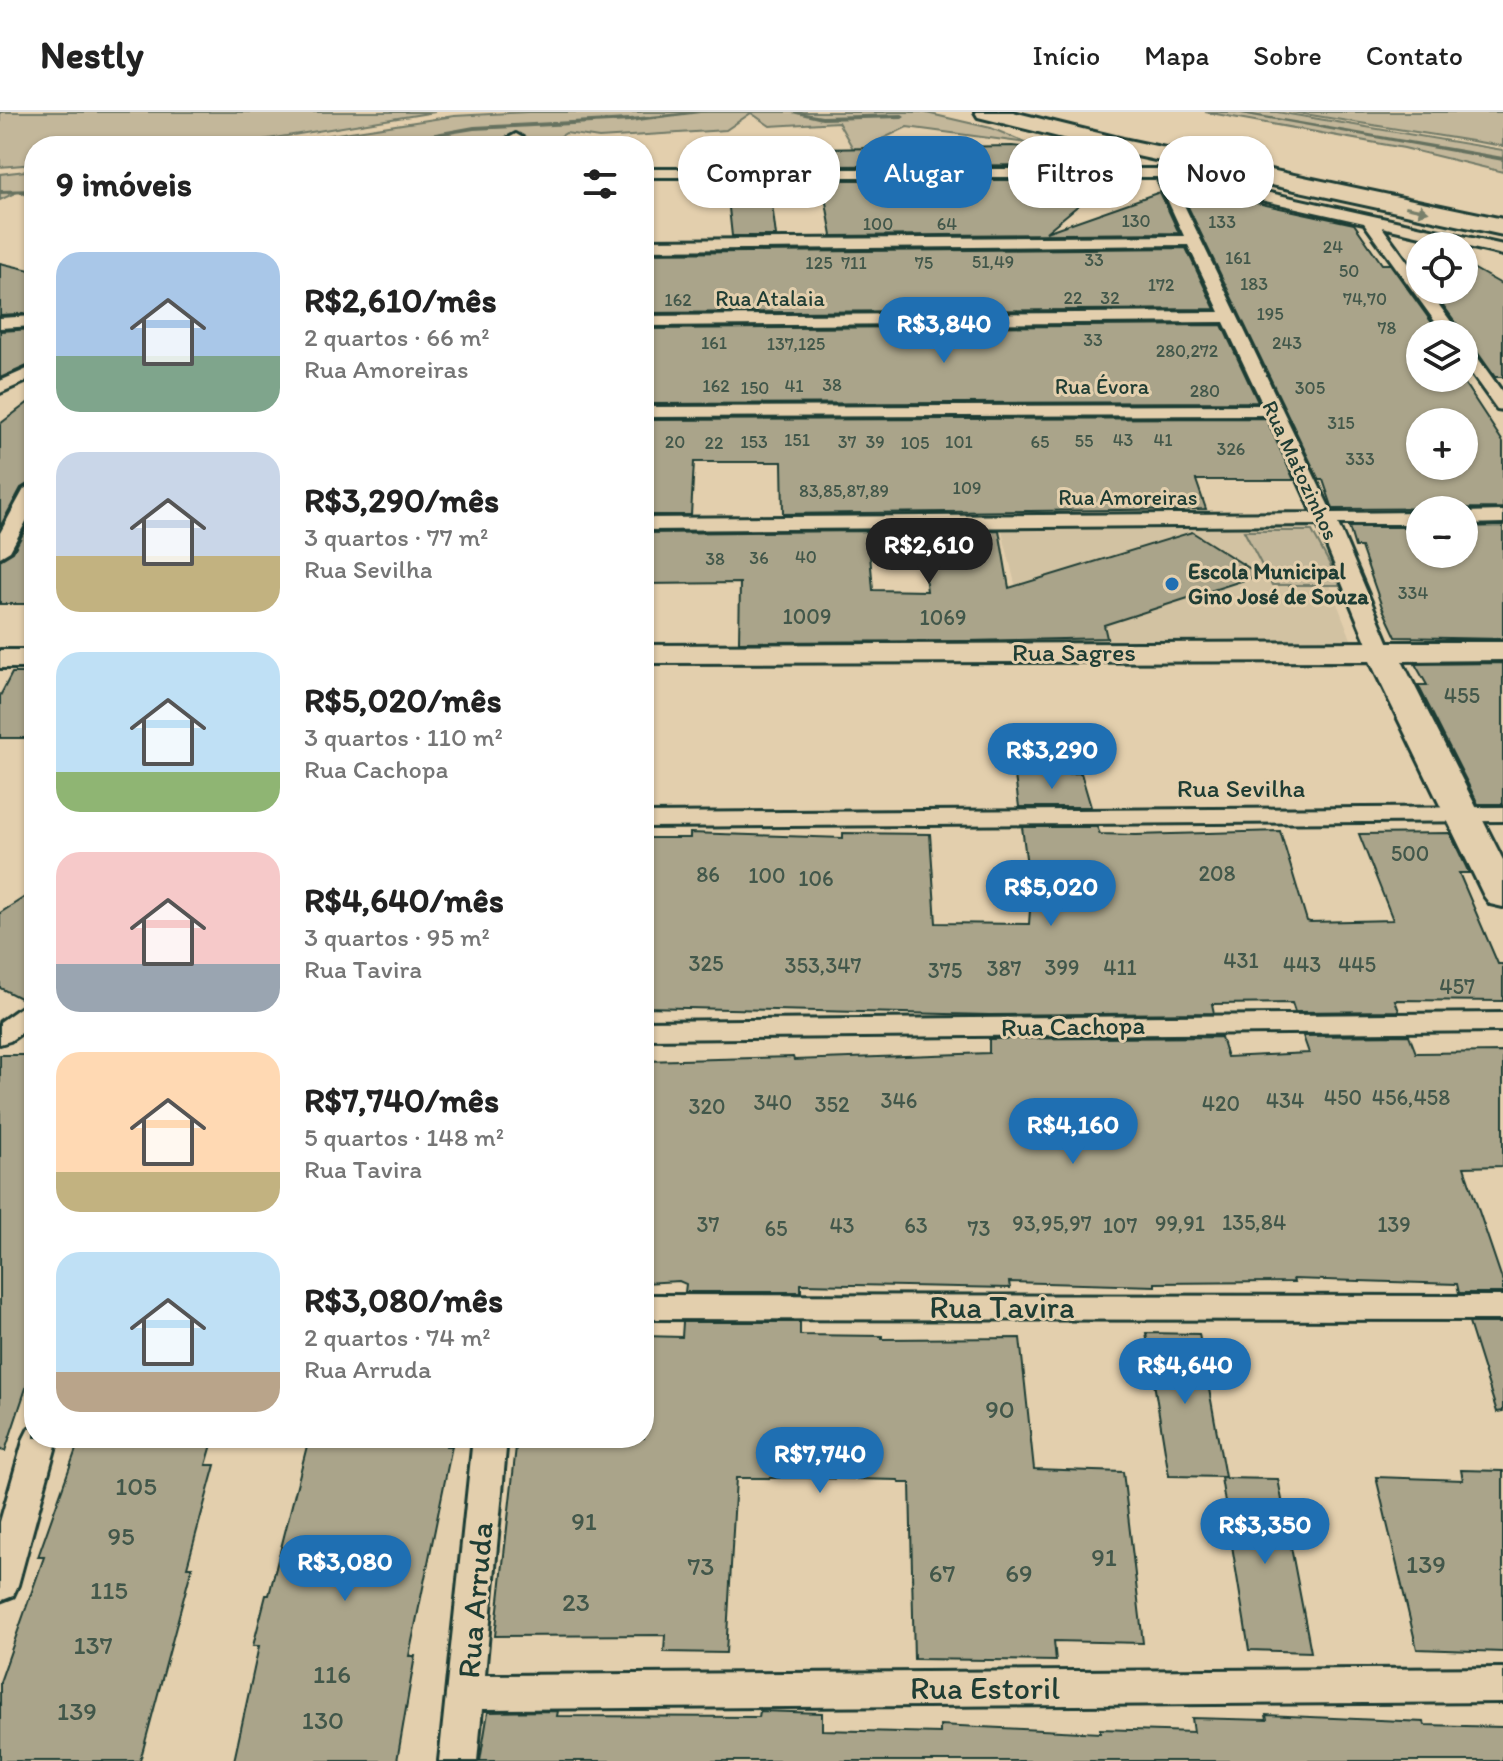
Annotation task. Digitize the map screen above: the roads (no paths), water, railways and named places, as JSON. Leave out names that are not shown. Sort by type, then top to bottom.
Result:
[{"type":"highway","points":[[986,112],[1138,149],[1503,227]]},
{"type":"highway","points":[[1068,112],[1503,207]]},
{"type":"street","points":[[654,173],[1158,173]]},
{"type":"street","points":[[1274,199],[1503,250]]},
{"type":"street","name":"Rua Matozinhos","points":[[1177,208],[1326,520],[1381,651],[1465,814],[1503,896]]},
{"type":"street","points":[[1371,222],[1406,271]]},
{"type":"street","points":[[654,245],[1191,240]]},
{"type":"street","name":"Rua Atalaia","points":[[654,321],[1231,317]]},
{"type":"street","points":[[0,323],[24,322]]},
{"type":"street","points":[[1478,370],[1503,405]]},
{"type":"street","points":[[0,388],[24,376]]},
{"type":"street","name":"Rua Évora","points":[[654,412],[1272,410]]},
{"type":"street","points":[[0,551],[24,507]]},
{"type":"street","points":[[1478,518],[1503,517]]},
{"type":"street","name":"Rua Amoreiras","points":[[654,524],[1406,518]]},
{"type":"street","name":"Rua Sagres","points":[[654,654],[1503,651]]},
{"type":"street","points":[[0,659],[24,659]]},
{"type":"street","name":"Rua Sevilha","points":[[654,820],[1503,814]]},
{"type":"street","points":[[2,1033],[24,1018]]},
{"type":"street","name":"Rua Cachopa","points":[[654,1030],[1503,1022]]},
{"type":"street","points":[[2,1033],[24,1032]]},
{"type":"street","name":"Rua Tavira","points":[[654,1307],[1503,1308]]},
{"type":"street","points":[[0,1585],[38,1448]]},
{"type":"street","name":"Rua Arruda","points":[[458,1761],[489,1448]]},
{"type":"street","name":"Rua Estoril","points":[[467,1692],[1503,1685]]},
{"type":"waterway","points":[[426,136],[474,128],[630,120],[705,112]]},
{"type":"waterway","points":[[791,112],[822,118],[902,116]]},
{"type":"waterway","points":[[1233,112],[1503,159]]},
{"type":"waterway","points":[[0,192],[24,191]]},
{"type":"place","name":"Escola Municipal Gino José de Souza","points":[[1172,584]]}]
